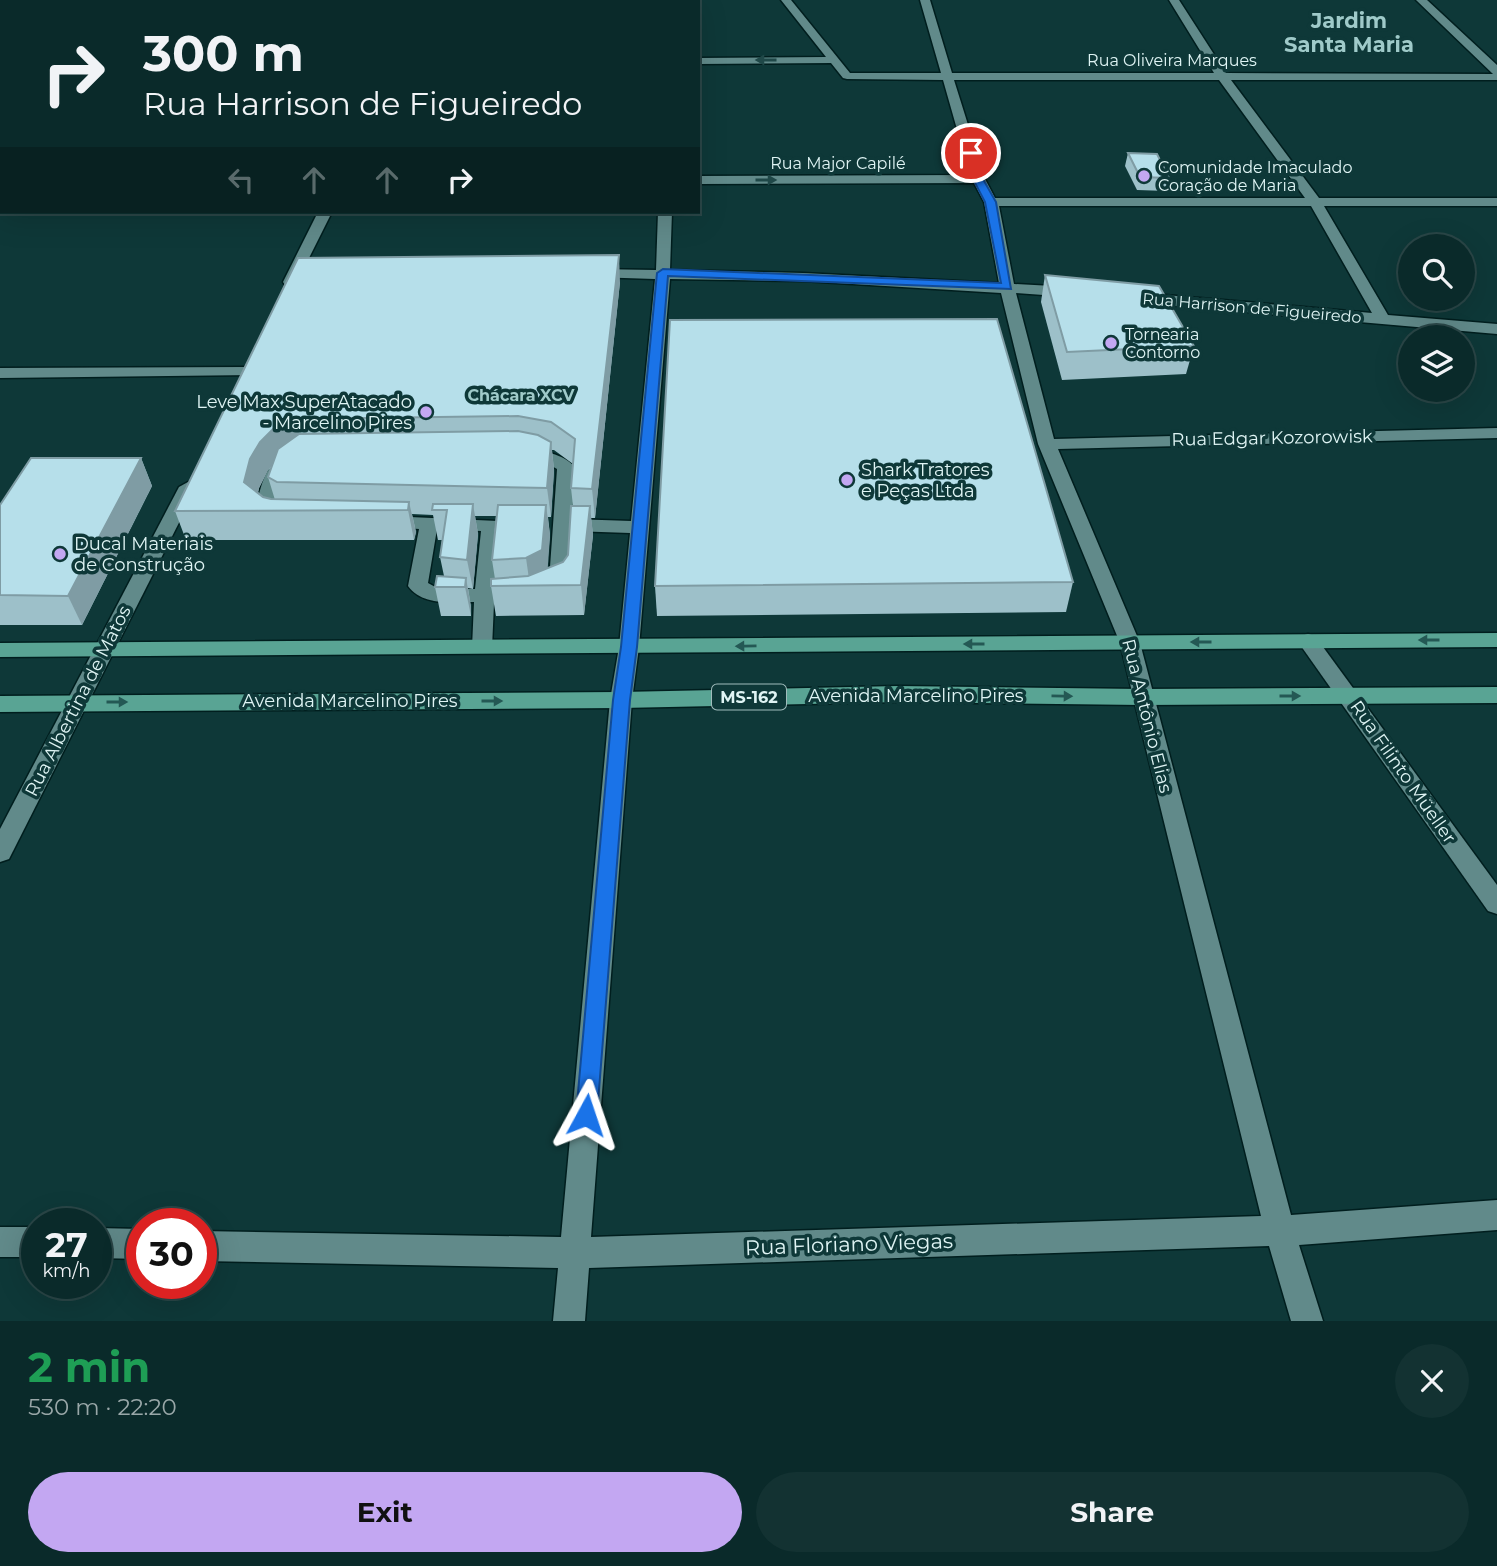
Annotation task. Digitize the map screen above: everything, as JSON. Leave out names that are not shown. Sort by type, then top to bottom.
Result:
[{"type":"main road","points":[[0,650],[1497,640]]},
{"type":"main road","name":"Avenida Marcelino Pires","points":[[0,704],[621,700],[898,694],[1142,697],[1497,695]]},
{"type":"street","points":[[786,0],[834,60]]},
{"type":"street","name":"Rua Antônio Elias","points":[[925,0],[978,179],[990,202],[1007,286],[1047,444],[1130,643],[1280,1231],[1307,1321]]},
{"type":"street","points":[[1174,0],[1222,76],[1315,202],[1383,319]]},
{"type":"street","points":[[1421,0],[1497,71]]},
{"type":"street","points":[[700,61],[834,60]]},
{"type":"street","name":"Rua Oliveira Marques","points":[[834,60],[847,76],[1497,77]]},
{"type":"street","name":"Rua Major Capilé","points":[[700,180],[978,179]]},
{"type":"street","points":[[990,202],[1497,202]]},
{"type":"street","points":[[282,300],[300,276],[325,214]]},
{"type":"street","points":[[569,1321],[621,700],[629,647],[663,273],[665,214]]},
{"type":"street","points":[[580,273],[663,273],[1007,286],[1091,294]]},
{"type":"street","name":"Rua Harrison de Figueiredo","points":[[1133,297],[1497,329]]},
{"type":"street","points":[[0,373],[247,372]]},
{"type":"street","name":"Rua Edgar Kozorowisk","points":[[1047,444],[1497,433]]},
{"type":"street","points":[[429,523],[418,586],[435,596],[530,597],[559,584],[566,467],[548,457],[508,453]]},
{"type":"street","points":[[295,520],[281,520],[264,509],[275,473],[286,461],[303,455]]},
{"type":"street","name":"Rua Albertina de Matos","points":[[0,852],[198,469]]},
{"type":"street","points":[[375,522],[515,525]]},
{"type":"street","points":[[482,648],[491,525]]},
{"type":"street","points":[[538,525],[640,527]]},
{"type":"street","name":"Rua Filinto Müeller","points":[[1308,641],[1497,904]]},
{"type":"street","name":"Rua Floriano Viegas","points":[[217,1245],[575,1253],[1280,1231],[1497,1215]]},
{"type":"street","points":[[0,1241],[21,1242]]},
{"type":"building","points":[[1128,153],[1157,154],[1169,178],[1140,177]]},
{"type":"building","points":[[619,255],[592,489],[571,488],[575,439],[551,422],[518,416],[295,419],[274,428],[260,442],[250,459],[244,482],[263,497],[271,499],[409,502],[408,510],[175,511],[298,258]]},
{"type":"building","points":[[1045,275],[1159,286],[1194,346],[1067,352]]},
{"type":"building","name":"Shark Tratores e Peças Ltda","points":[[997,319],[1073,582],[655,586],[670,320]]},
{"type":"building","points":[[518,431],[538,435],[551,442],[547,488],[277,482],[268,477],[278,449],[299,434]]},
{"type":"building","name":"Ducal Materiais de Construção","points":[[31,458],[141,458],[68,596],[0,595],[0,505]]},
{"type":"building","points":[[433,504],[473,504],[467,560],[440,557],[447,510],[432,510]]},
{"type":"building","points":[[498,505],[546,505],[542,550],[526,558],[492,560]]},
{"type":"building","points":[[571,506],[590,506],[581,585],[491,586],[491,579],[528,576],[563,562],[568,555]]},
{"type":"building","points":[[437,576],[466,578],[465,587],[435,587]]},
{"type":"place","name":"Comunidade Imaculado Coração de Maria","points":[[1144,176]]},
{"type":"place","name":"Tornearia Contorno","points":[[1111,343]]},
{"type":"place","name":"Leve Max SuperAtacado - Marcelino Pires","points":[[426,412]]},
{"type":"place","name":"Shark Tratores e Peças Ltda","points":[[847,480]]},
{"type":"place","name":"Ducal Materiais de Construção","points":[[60,554]]},
{"type":"district","name":"Jardim Santa Maria","points":[[1349,32]]},
{"type":"district","name":"Chácara XCV","points":[[521,395]]},
{"type":"route","points":[[586,1115],[621,700],[629,647],[663,273],[1007,286],[990,202],[978,179],[971,153]]}]
